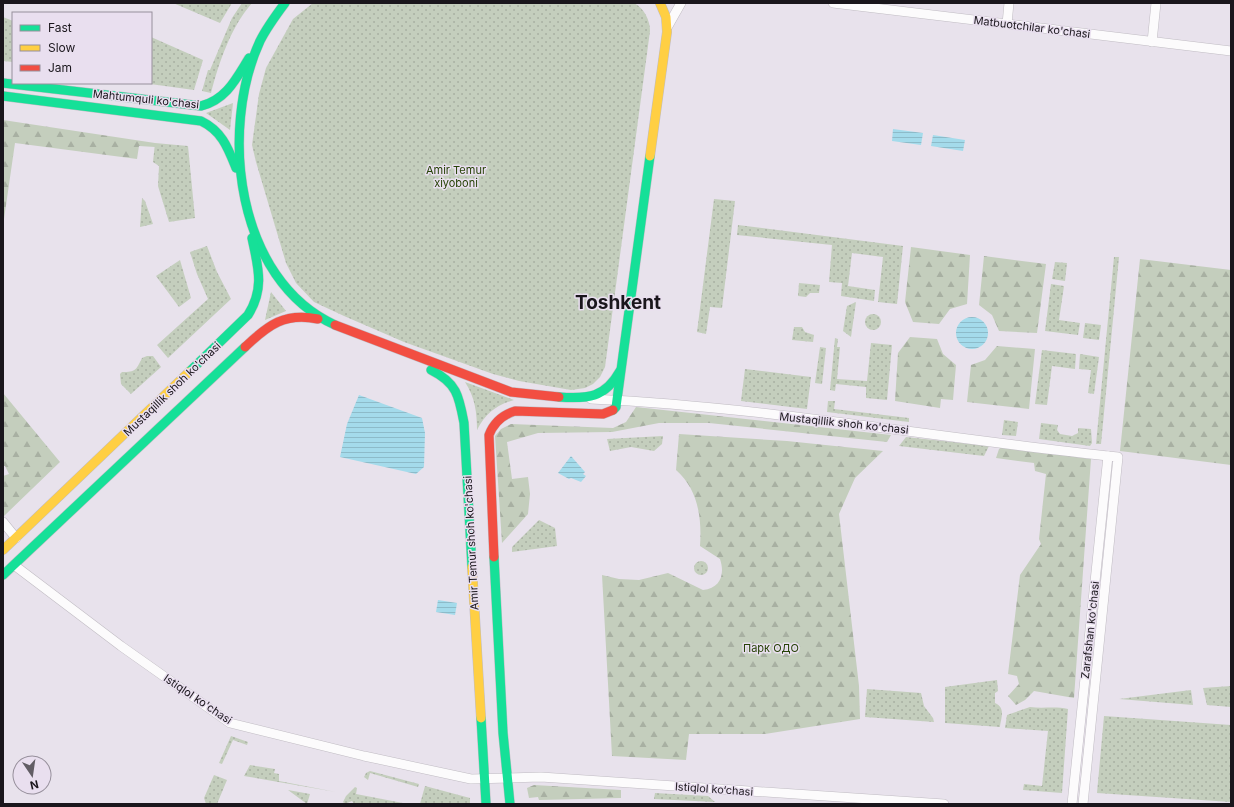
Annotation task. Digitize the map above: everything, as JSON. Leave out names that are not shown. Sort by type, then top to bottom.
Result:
[{"type":"main road","points":[[285,3],[270,22],[259,44],[249,74],[242,108],[239,150],[243,188],[262,248],[283,284],[302,305],[334,324],[511,392],[533,396],[578,398],[593,397],[603,392],[613,382],[622,366]]},
{"type":"main road","points":[[618,400],[667,29],[666,18],[660,3]]},
{"type":"main road","name":"Mahtumquli ko'chasi","points":[[3,83],[201,106],[215,103],[224,96],[259,44]]},
{"type":"main road","name":"Mahtumquli ko'chasi","points":[[3,96],[195,120],[206,123],[216,130],[225,140],[243,188]]},
{"type":"main road","name":"Mustaqillik shoh ko'chasi","points":[[3,550],[238,325],[254,307],[259,294],[260,281],[243,188]]},
{"type":"main road","name":"Mustaqillik shoh ko'chasi","points":[[3,575],[257,335],[277,322],[293,316],[306,317],[334,324]]},
{"type":"main road","name":"Amir Temur shoh ko'chasi","points":[[364,336],[444,376],[454,386],[460,402],[466,441],[486,804]]},
{"type":"main road","name":"Amir Temur shoh ko'chasi","points":[[510,804],[509,778],[503,733],[498,643],[489,440],[490,432],[498,420],[513,412],[527,410],[604,414],[613,410],[618,400]]},
{"type":"street","points":[[667,29],[681,3]]},
{"type":"street","name":"Matbuotchilar ko'chasi","points":[[833,3],[1231,51]]},
{"type":"street","points":[[1007,24],[1009,3]]},
{"type":"street","points":[[1152,42],[1156,3]]},
{"type":"street","name":"Mustaqillik shoh ko'chasi","points":[[578,398],[693,407],[902,430],[1118,457]]},
{"type":"street","name":"Zarafshan ko'chasi","points":[[1072,804],[1108,456]]},
{"type":"street","name":"Zarafshan ko'chasi","points":[[1083,804],[1118,457]]},
{"type":"street","points":[[3,522],[16,538]]},
{"type":"street","name":"Istiqlol ko'chasi","points":[[14,565],[121,646],[230,723],[455,777],[484,779]]},
{"type":"street","name":"Istiqlol ko‘chasi","points":[[484,779],[542,777],[944,804]]},
{"type":"green space","points":[[173,3],[232,3],[220,23]]},
{"type":"green space","points":[[242,3],[252,3],[232,34],[218,69],[211,93],[202,91],[208,70],[210,70],[232,18]]},
{"type":"green space","name":"Amir Temur xiyoboni","points":[[313,3],[634,3],[641,8],[648,19],[650,31],[605,367],[600,377],[593,384],[585,388],[571,390],[519,381],[493,374],[404,342],[344,316],[314,302],[296,283],[286,263],[252,145],[259,94],[266,68],[293,19]]},
{"type":"green space","points":[[3,17],[12,21],[12,62],[3,61]]},
{"type":"green space","points":[[152,37],[203,60],[194,90],[150,84],[152,84]]},
{"type":"green space","points":[[233,103],[230,130],[206,113]]},
{"type":"green space","points":[[3,120],[155,143],[155,147],[139,146],[137,159],[15,143],[3,226]]},
{"type":"green space","points":[[155,143],[188,146],[195,218],[169,222],[158,186],[159,166],[153,162]]},
{"type":"green space","points":[[142,198],[145,201],[153,224],[140,227]]},
{"type":"green space","points":[[714,199],[735,201],[722,308],[710,307],[706,334],[697,332]]},
{"type":"green space","points":[[738,225],[903,246],[897,304],[878,302],[883,257],[852,253],[848,286],[875,290],[874,301],[841,296],[842,283],[829,282],[832,245],[737,235]]},
{"type":"green space","points":[[207,246],[217,272],[231,299],[168,358],[157,345],[208,299],[197,274],[190,252]]},
{"type":"green space","points":[[911,247],[970,255],[967,304],[950,309],[939,324],[913,322],[905,302]]},
{"type":"green space","points":[[984,256],[1046,264],[1037,333],[999,331],[992,315],[979,305]]},
{"type":"green space","points":[[1114,257],[1119,257],[1101,444],[1096,444]]},
{"type":"green space","points":[[1140,259],[1231,270],[1231,465],[1120,451]]},
{"type":"green space","points":[[180,260],[191,298],[179,307],[156,276]]},
{"type":"green space","points":[[1055,262],[1067,263],[1065,281],[1052,279]]},
{"type":"green space","points":[[799,283],[820,285],[819,293],[810,293],[806,297],[798,296]]},
{"type":"green space","points":[[1051,284],[1064,286],[1059,320],[1080,323],[1078,335],[1045,331]]},
{"type":"green space","points":[[271,292],[286,311],[265,320]]},
{"type":"green space","points":[[856,302],[851,337],[843,331],[847,306]]},
{"type":"green space","points":[[873,314],[879,316],[881,322],[879,328],[873,330],[867,328],[865,322],[867,316]]},
{"type":"green space","points":[[1085,323],[1101,325],[1099,340],[1083,338]]},
{"type":"green space","points":[[794,327],[802,327],[805,332],[814,335],[813,342],[792,340]]},
{"type":"green space","points":[[910,337],[937,339],[943,354],[956,365],[953,400],[941,399],[940,408],[895,401],[898,353]]},
{"type":"green space","points":[[835,338],[838,339],[837,347],[840,347],[837,379],[867,381],[871,343],[892,345],[887,400],[866,398],[866,387],[836,384],[835,391],[830,390]]},
{"type":"green space","points":[[997,346],[1035,349],[1029,409],[967,402],[971,365],[985,360]]},
{"type":"green space","points":[[820,347],[826,348],[822,384],[815,383]]},
{"type":"green space","points":[[1042,350],[1076,354],[1075,369],[1052,366],[1047,405],[1035,404]]},
{"type":"green space","points":[[1080,354],[1099,357],[1094,394],[1088,393],[1091,370],[1079,369]]},
{"type":"green space","points":[[153,356],[161,367],[131,394],[121,384],[120,374],[122,372],[130,372],[135,370],[142,358]]},
{"type":"green space","points":[[745,369],[811,377],[807,409],[741,401]]},
{"type":"green space","points":[[465,382],[514,400],[496,407],[487,415],[477,430],[475,405]]},
{"type":"green space","points":[[3,393],[60,462],[4,516],[3,476],[9,474],[5,466],[3,466]]},
{"type":"green space","points":[[828,401],[835,401],[834,409],[909,418],[909,422],[827,412]]},
{"type":"green space","points":[[636,407],[891,435],[887,442],[709,423],[659,423],[612,432],[538,433],[507,442],[512,479],[528,477],[530,494],[528,514],[502,543],[495,436],[501,429],[511,424],[613,428],[626,422]]},
{"type":"green space","points":[[1004,420],[1018,422],[1016,436],[1002,435]]},
{"type":"green space","points":[[1041,423],[1058,425],[1057,430],[1060,434],[1072,436],[1078,433],[1078,428],[1091,429],[1092,443],[1090,446],[1039,439]]},
{"type":"green space","name":"Парк ОДО","points":[[679,434],[787,441],[883,451],[855,478],[839,514],[859,686],[860,719],[765,734],[689,734],[686,760],[612,756],[602,575],[619,579],[639,580],[668,573],[703,590],[709,589],[718,583],[722,575],[720,559],[700,546],[699,515],[694,495],[689,486],[676,470]]},
{"type":"green space","points":[[663,436],[662,444],[654,451],[631,447],[610,451],[607,439]]},
{"type":"green space","points":[[906,437],[989,446],[984,456],[899,446]]},
{"type":"green space","points":[[1002,447],[1091,459],[1074,698],[1034,691],[1025,700],[1016,705],[1008,696],[1019,684],[1017,676],[1008,674],[1020,575],[1041,544],[1039,539],[1046,474],[1035,471],[1034,463],[996,458],[999,449]]},
{"type":"green space","points":[[539,520],[555,528],[557,546],[512,552],[512,547]]},
{"type":"green space","points":[[701,561],[706,563],[708,568],[706,573],[701,575],[696,573],[694,568],[696,563]]},
{"type":"green space","points":[[997,680],[998,691],[995,693],[995,703],[1002,710],[1000,727],[945,723],[945,687]]},
{"type":"green space","points":[[1231,686],[1231,707],[1207,705],[1203,688]]},
{"type":"green space","points":[[867,689],[921,693],[924,706],[933,718],[934,722],[865,717]]},
{"type":"green space","points":[[1191,690],[1193,705],[1119,699]]},
{"type":"green space","points":[[1030,707],[1068,709],[1062,793],[1023,790],[1024,784],[1042,786],[1048,731],[1005,728],[1007,715]]},
{"type":"green space","points":[[1104,716],[1231,725],[1231,802],[1097,793]]},
{"type":"green space","points":[[231,736],[248,742],[247,745],[233,740],[222,764],[219,763]]},
{"type":"green space","points":[[250,765],[275,769],[274,773],[279,774],[279,781],[336,792],[244,776]]},
{"type":"green space","points":[[370,771],[419,784],[418,787],[370,773],[368,780],[364,777],[366,773]]},
{"type":"green space","points":[[214,775],[227,780],[217,804],[206,804],[204,798]]},
{"type":"green space","points":[[534,785],[621,790],[621,798],[539,800],[538,797],[529,798],[527,788]]},
{"type":"green space","points":[[425,786],[470,798],[470,804],[420,804]]},
{"type":"green space","points":[[355,787],[357,788],[356,794],[408,804],[354,804],[352,801],[345,804],[343,802],[346,796]]},
{"type":"green space","points":[[288,790],[310,794],[307,804]]},
{"type":"green space","points":[[655,793],[708,796],[715,802],[654,799]]},
{"type":"water","points":[[893,129],[923,133],[921,145],[892,141]]},
{"type":"water","points":[[933,135],[965,140],[963,151],[931,146]]},
{"type":"water","points":[[972,317],[978,318],[985,324],[988,333],[987,339],[981,346],[972,349],[966,348],[959,342],[956,333],[957,327],[963,320]]},
{"type":"water","points":[[359,395],[422,418],[425,433],[424,467],[416,474],[340,457],[347,424]]},
{"type":"water","points":[[571,456],[585,472],[583,474],[586,476],[581,482],[571,478],[569,479],[558,473]]},
{"type":"water","points":[[438,600],[457,603],[455,615],[436,612]]},
{"type":"traffic: fast","points":[[285,3],[260,41],[247,77],[240,117],[240,158],[245,200],[257,239],[276,274],[302,304],[335,325]]},
{"type":"traffic: fast","points":[[3,83],[201,106],[210,103],[224,94],[235,81],[249,58]]},
{"type":"traffic: fast","points":[[3,96],[201,121],[219,135],[227,147],[236,168]]},
{"type":"traffic: fast","points":[[613,410],[616,407],[650,156]]},
{"type":"traffic: fast","points":[[189,372],[248,315],[253,305],[257,296],[259,277],[252,238]]},
{"type":"traffic: fast","points":[[3,575],[245,347]]},
{"type":"traffic: fast","points":[[431,370],[452,385],[458,398],[464,423],[472,567]]},
{"type":"traffic: fast","points":[[559,397],[579,398],[595,395],[608,387],[620,371]]},
{"type":"traffic: fast","points":[[494,557],[503,733],[510,804]]},
{"type":"traffic: fast","points":[[481,718],[486,804]]},
{"type":"traffic: slow","points":[[650,156],[667,32],[666,17],[660,3]]},
{"type":"traffic: slow","points":[[3,550],[189,372]]},
{"type":"traffic: slow","points":[[472,567],[481,718]]},
{"type":"traffic: jam","points":[[245,347],[261,332],[278,322],[296,317],[318,319]]},
{"type":"traffic: jam","points":[[335,325],[511,392],[559,397]]},
{"type":"traffic: jam","points":[[494,557],[489,435],[493,426],[502,417],[515,411],[603,414],[613,410]]},
{"type":"district","name":"Toshkent","points":[[618,302]]}]
